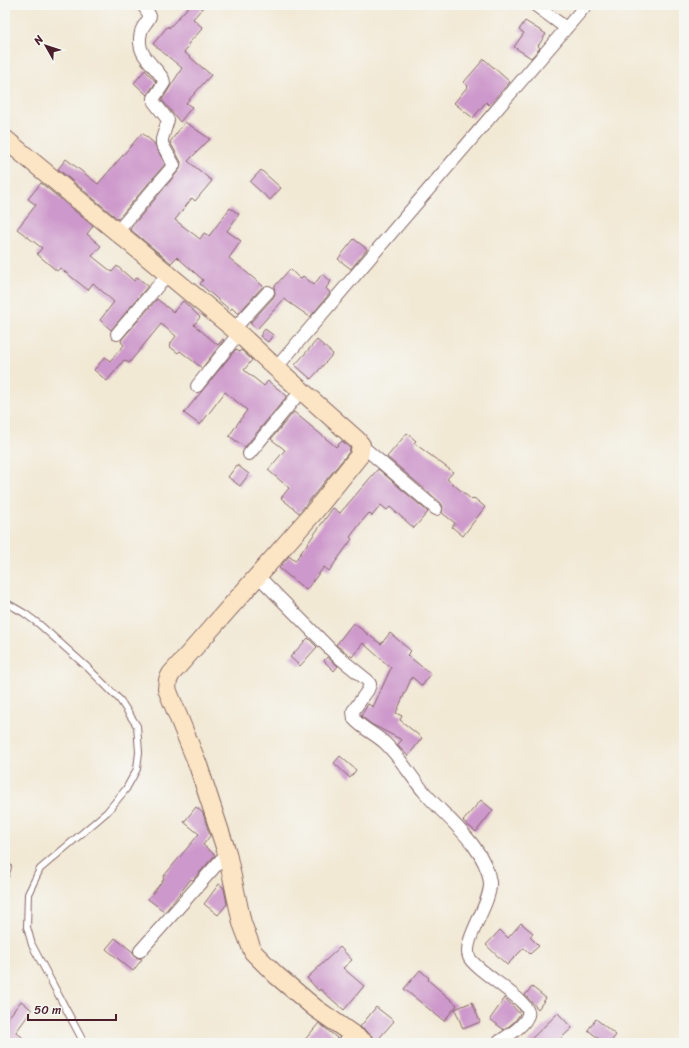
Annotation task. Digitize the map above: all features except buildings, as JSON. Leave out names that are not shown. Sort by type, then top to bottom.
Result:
[{"type":"street","points":[[117,232],[174,165],[162,144],[162,138],[168,120],[154,102],[154,98],[164,83],[163,79],[147,61],[141,44],[141,30],[150,16],[143,5]]},
{"type":"street","points":[[535,5],[566,28]]},
{"type":"street","points":[[276,368],[586,5]]},
{"type":"street","points":[[5,139],[236,331],[357,440],[361,446],[436,509]]},
{"type":"street","points":[[117,334],[168,274]]},
{"type":"street","points":[[197,386],[236,331],[268,292]]},
{"type":"street","points":[[249,454],[301,391]]},
{"type":"street","points":[[354,1040],[276,975],[253,952],[242,923],[226,853],[198,765],[172,705],[167,689],[168,680],[171,674],[314,512],[359,456],[361,446]]},
{"type":"street","points":[[258,576],[336,655],[367,680],[370,684],[368,690],[353,711],[354,719],[390,749],[424,792],[478,853],[488,870],[490,884],[487,900],[469,944],[468,952],[472,961],[515,996],[526,1006],[529,1011],[528,1016],[519,1027],[497,1043]]},
{"type":"street","points":[[140,951],[226,853]]},
{"type":"lane","points":[[5,602],[39,624],[87,667],[120,700],[137,726],[139,752],[137,770],[126,790],[107,812],[40,869],[28,894],[27,927],[32,945],[84,1043]]},
{"type":"lane","points":[[5,862],[8,867],[5,876]]}]
